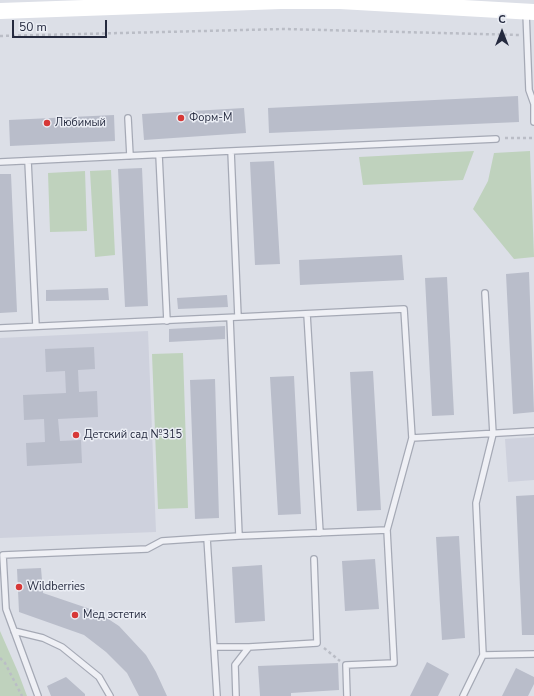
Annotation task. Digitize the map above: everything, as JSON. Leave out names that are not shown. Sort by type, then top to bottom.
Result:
[{"type":"main road","points":[[0,11],[288,1],[340,1],[530,12]]},
{"type":"lane","points":[[530,12],[526,35],[529,90],[534,104],[534,122]]},
{"type":"lane","points":[[128,118],[130,156]]},
{"type":"lane","points":[[0,162],[496,138]]},
{"type":"lane","points":[[230,151],[238,318]]},
{"type":"lane","points":[[159,155],[167,321]]},
{"type":"lane","points":[[28,161],[36,326]]},
{"type":"lane","points":[[463,696],[483,655],[476,503],[493,434],[485,294]]},
{"type":"lane","points":[[0,328],[404,309],[412,438],[387,530],[394,663],[346,664],[347,696]]},
{"type":"lane","points":[[307,314],[320,533]]},
{"type":"lane","points":[[230,318],[240,536]]},
{"type":"lane","points":[[412,438],[534,431]]},
{"type":"lane","points":[[38,696],[6,609],[3,555],[146,549],[162,541],[208,538],[387,530]]},
{"type":"lane","points":[[208,538],[217,696]]},
{"type":"lane","points":[[214,647],[249,647],[318,643],[314,560]]},
{"type":"lane","points":[[14,631],[43,638],[62,647],[100,677],[110,696]]},
{"type":"lane","points":[[236,696],[235,665],[249,647]]},
{"type":"lane","points":[[483,655],[534,654]]},
{"type":"path","points":[[0,36],[284,29],[526,35]]},
{"type":"path","points":[[496,138],[534,138]]},
{"type":"path","points":[[318,643],[346,664]]},
{"type":"path","points":[[0,658],[5,663],[22,696]]},
{"type":"shaded area","name":"Детский сад №315","points":[[148,331],[156,532],[0,538],[0,338]]},
{"type":"shaded area","points":[[534,437],[534,480],[508,482],[505,439]]},
{"type":"green space","points":[[474,151],[463,180],[363,185],[359,157]]},
{"type":"green space","points":[[530,151],[534,257],[514,259],[473,209],[488,181],[494,153]]},
{"type":"green space","points":[[111,170],[115,255],[95,257],[90,171]]},
{"type":"green space","points":[[85,171],[87,231],[50,232],[48,173]]},
{"type":"green space","points":[[183,353],[188,508],[158,509],[152,354]]},
{"type":"green space","points":[[0,631],[18,672],[27,696],[0,696]]},
{"type":"building","points":[[518,96],[519,122],[269,133],[268,108]]},
{"type":"building","points":[[244,108],[246,133],[144,140],[142,114]]},
{"type":"building","points":[[114,115],[115,141],[10,146],[9,120]]},
{"type":"building","points":[[274,161],[280,264],[255,265],[250,162]]},
{"type":"building","points":[[142,168],[148,306],[125,307],[118,169]]},
{"type":"building","points":[[0,174],[11,174],[17,312],[0,313]]},
{"type":"building","points":[[402,255],[404,280],[300,285],[299,260]]},
{"type":"building","points":[[529,272],[534,412],[513,414],[506,274]]},
{"type":"building","points":[[447,277],[454,415],[432,416],[425,278]]},
{"type":"building","points":[[108,288],[109,300],[46,301],[46,290]]},
{"type":"building","points":[[227,295],[228,307],[178,309],[177,298]]},
{"type":"building","points":[[225,326],[225,339],[169,342],[169,329]]},
{"type":"building","points":[[94,347],[95,369],[78,370],[79,392],[97,391],[98,417],[58,419],[60,441],[81,440],[82,463],[27,466],[26,443],[45,442],[44,419],[24,420],[23,395],[66,393],[65,371],[46,372],[45,349]]},
{"type":"building","points":[[373,371],[381,510],[357,511],[350,372]]},
{"type":"building","points":[[294,376],[301,514],[278,515],[270,377]]},
{"type":"building","points":[[215,379],[219,518],[195,519],[190,380]]},
{"type":"building","points":[[534,495],[534,635],[522,635],[516,496]]},
{"type":"building","points":[[459,536],[465,638],[442,640],[436,537]]},
{"type":"building","points":[[375,559],[379,609],[345,611],[342,561]]},
{"type":"building","points":[[262,565],[265,621],[235,623],[232,567]]},
{"type":"building","points":[[41,568],[43,593],[96,611],[119,626],[146,655],[167,696],[139,696],[127,673],[106,652],[84,635],[19,612],[17,569]]},
{"type":"building","points":[[427,662],[449,674],[438,696],[410,696]]},
{"type":"building","points":[[338,663],[339,690],[291,693],[291,696],[260,696],[258,666]]},
{"type":"building","points":[[516,668],[534,677],[534,684],[528,696],[502,696]]},
{"type":"building","points":[[66,677],[85,694],[85,696],[51,696],[47,686]]},
{"type":"place","name":"Форм-М","points":[[181,118]]},
{"type":"place","name":"Любимый","points":[[47,123]]},
{"type":"place","name":"Детский сад №315","points":[[76,435]]},
{"type":"place","name":"Wildberries","points":[[19,587]]},
{"type":"place","name":"Мед эстетик","points":[[75,615]]}]
